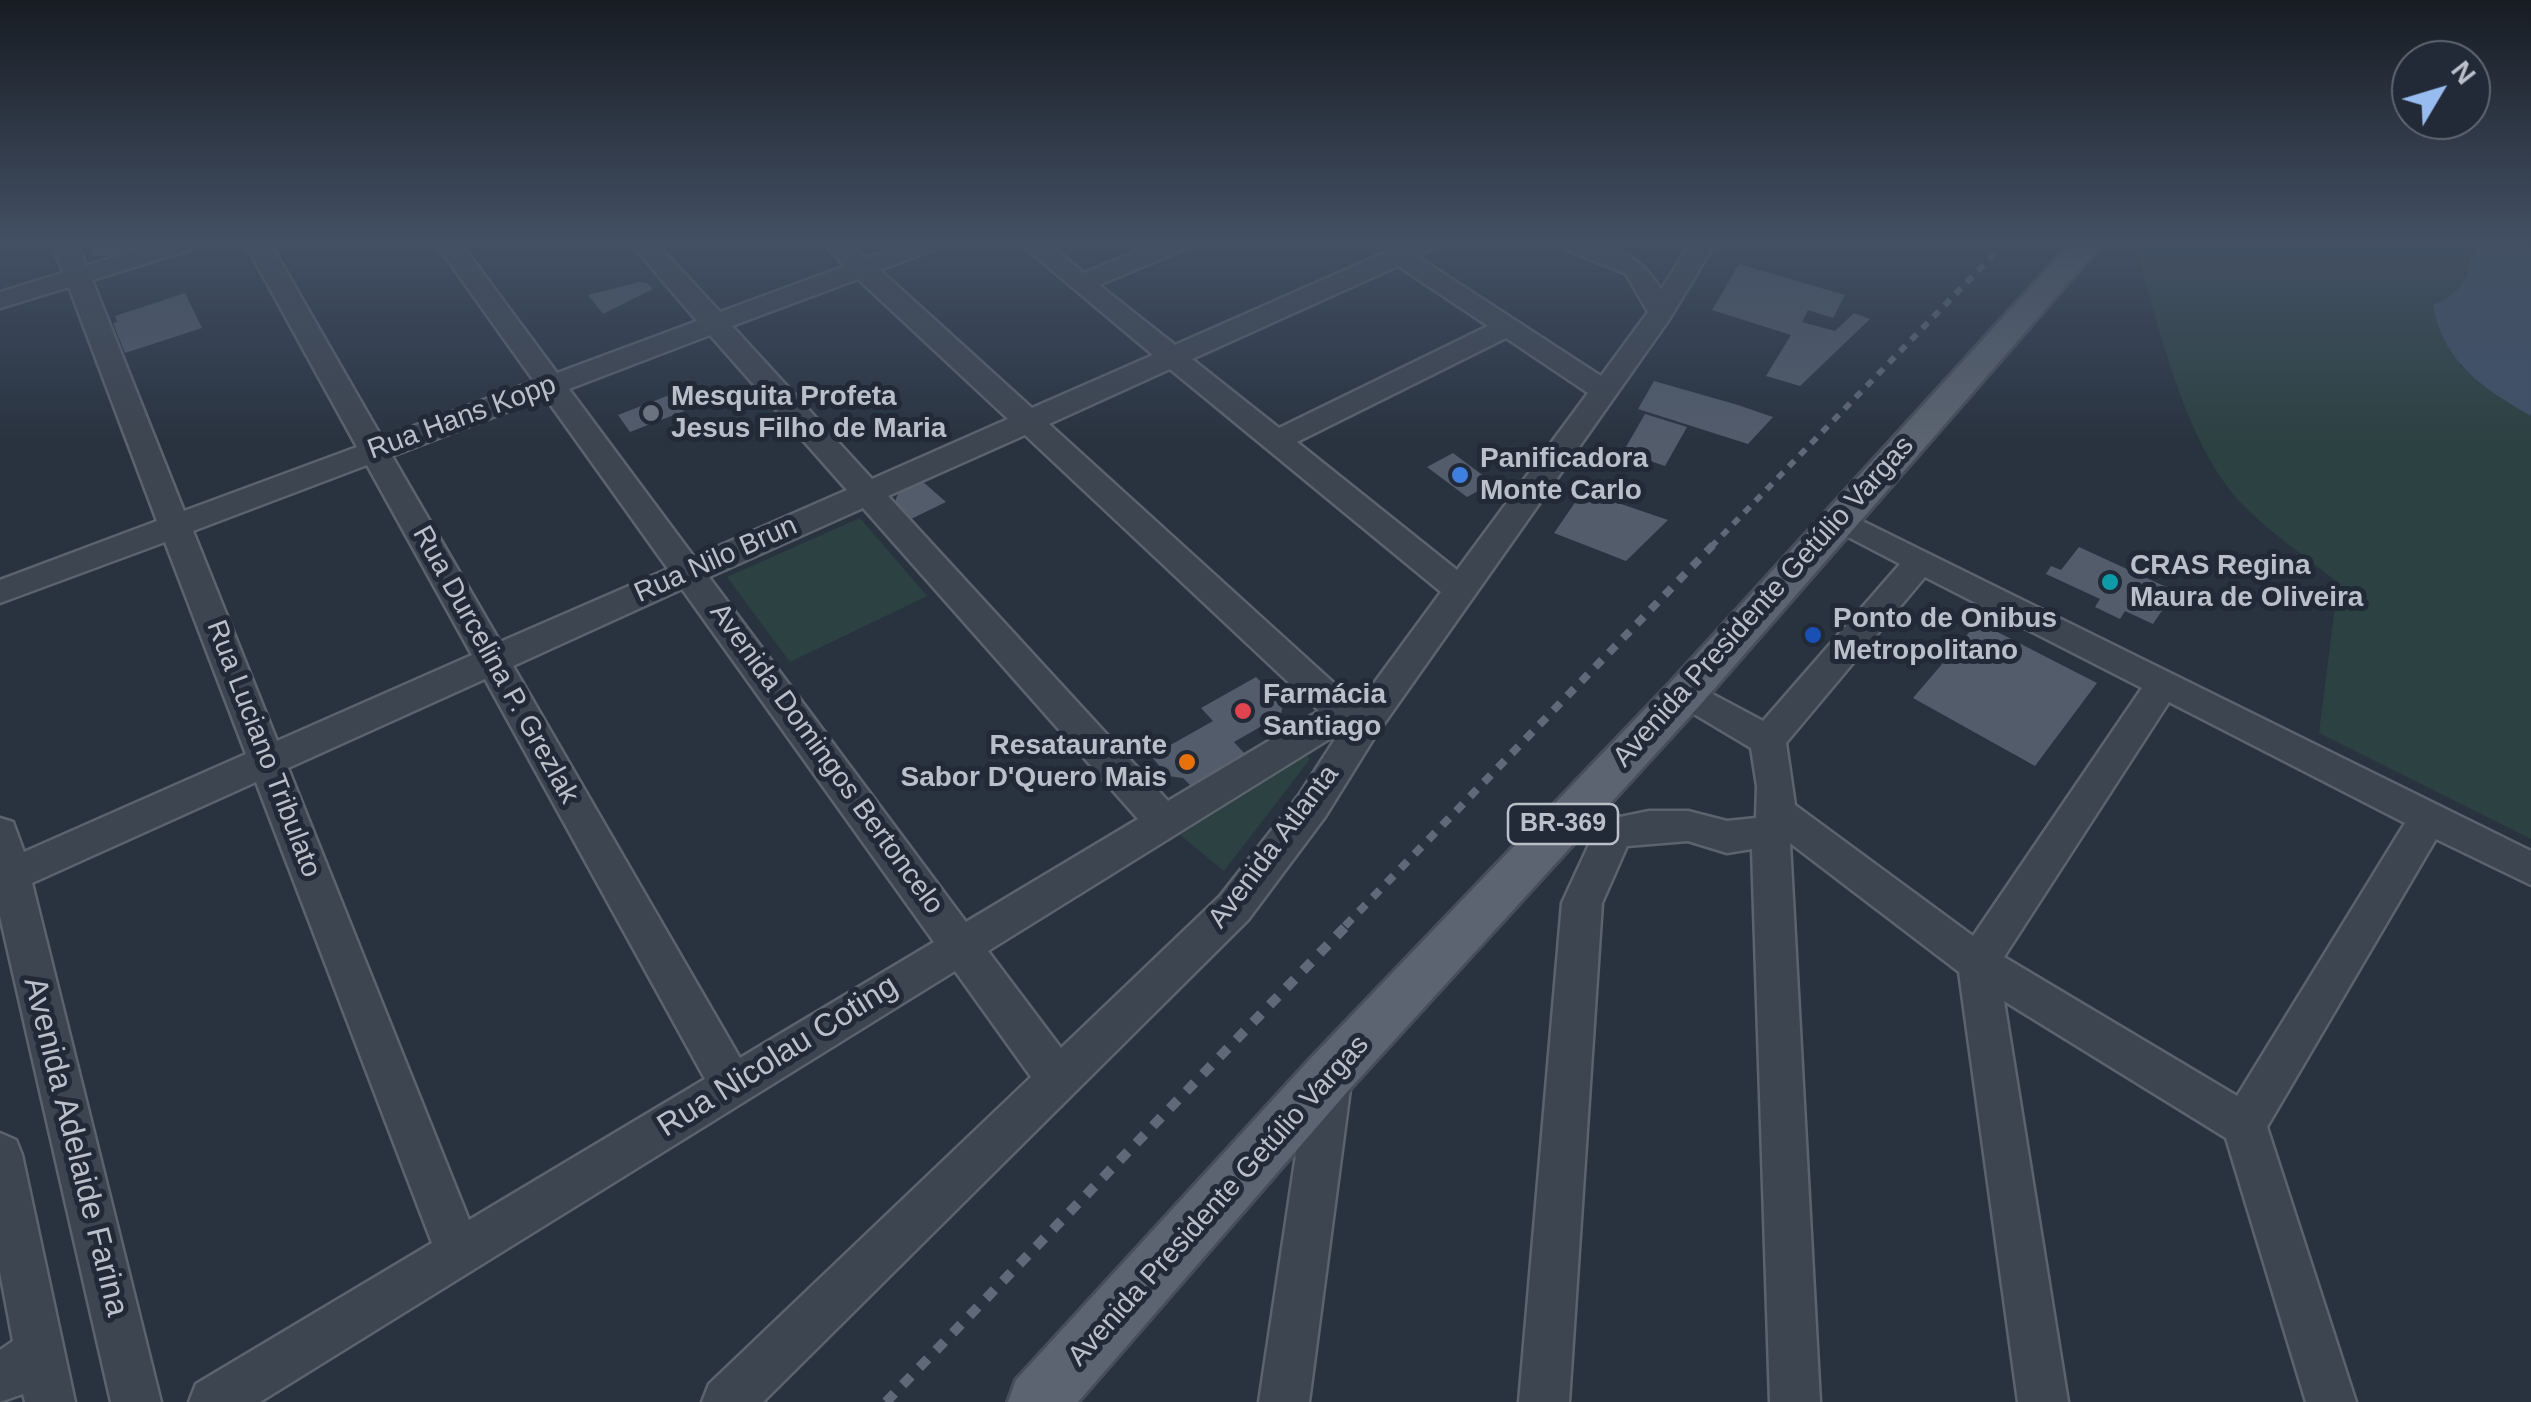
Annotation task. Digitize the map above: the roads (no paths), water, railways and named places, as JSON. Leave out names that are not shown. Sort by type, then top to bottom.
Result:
[{"type":"main road","name":"Avenida Presidente Getúlio Vargas","points":[[1038,1402],[1330,1074],[1686,693],[2027,310]]},
{"type":"street","name":"Rua Luciano Tribulato","points":[[91,310],[458,1253]]},
{"type":"street","name":"Rua Durcelina P. Grezlak","points":[[295,310],[732,1085]]},
{"type":"street","name":"Avenida Domingos Bertoncelo","points":[[496,310],[1059,1081]]},
{"type":"street","points":[[702,310],[1162,820]]},
{"type":"street","name":"Rua Hans Kopp","points":[[0,592],[751,310]]},
{"type":"street","points":[[906,310],[1352,721]]},
{"type":"street","points":[[1116,310],[1460,589]]},
{"type":"street","name":"Rua Nilo Brun","points":[[5,878],[1277,310]]},
{"type":"street","points":[[1486,310],[1604,391]]},
{"type":"street","name":"Avenida Atlanta","points":[[727,1402],[1234,908],[1312,806],[1352,721],[1460,589],[1661,312]]},
{"type":"street","points":[[1278,440],[1507,327]]},
{"type":"street","points":[[1840,520],[2531,869]]},
{"type":"street","points":[[1795,1402],[1774,822],[1767,740],[1921,560]]},
{"type":"street","points":[[2043,1402],[1978,964],[2164,682]]},
{"type":"street","points":[[1686,693],[1767,740]]},
{"type":"street","name":"Rua Nicolau Coting","points":[[214,1402],[1162,820],[1352,721]]},
{"type":"street","points":[[1577,808],[1615,834]]},
{"type":"street","points":[[2244,1125],[2429,817]]},
{"type":"street","points":[[1774,822],[1978,964],[2244,1125],[2331,1402]]},
{"type":"street","points":[[1544,1402],[1580,919],[1596,867],[1615,834],[1649,826],[1688,826],[1727,836],[1774,822]]},
{"type":"street","name":"Avenida Adelaide Farina","points":[[0,833],[5,878],[136,1402]]},
{"type":"street","points":[[1284,1402],[1330,1074]]},
{"type":"street","points":[[0,1155],[50,1402]]},
{"type":"street","points":[[0,1381],[40,1351]]},
{"type":"water","points":[[2434,310],[2531,310],[2531,416],[2468,372],[2438,325]]},
{"type":"railway","points":[[1711,547],[1940,310]]},
{"type":"railway","points":[[1345,926],[1713,545]]},
{"type":"railway","points":[[886,1402],[1348,924]]},
{"type":"place","name":"Mesquita Profeta Jesus Filho de Maria","points":[[651,413]]},
{"type":"place","name":"Panificadora Monte Carlo","points":[[1460,475]]},
{"type":"place","name":"CRAS Regina Maura de Oliveira","points":[[2110,582]]},
{"type":"place","name":"Ponto de Onibus Metropolitano","points":[[1813,635]]},
{"type":"place","name":"Farmácia Santiago","points":[[1243,711]]},
{"type":"place","name":"Resataurante Sabor D'Quero Mais","points":[[1187,762]]}]
